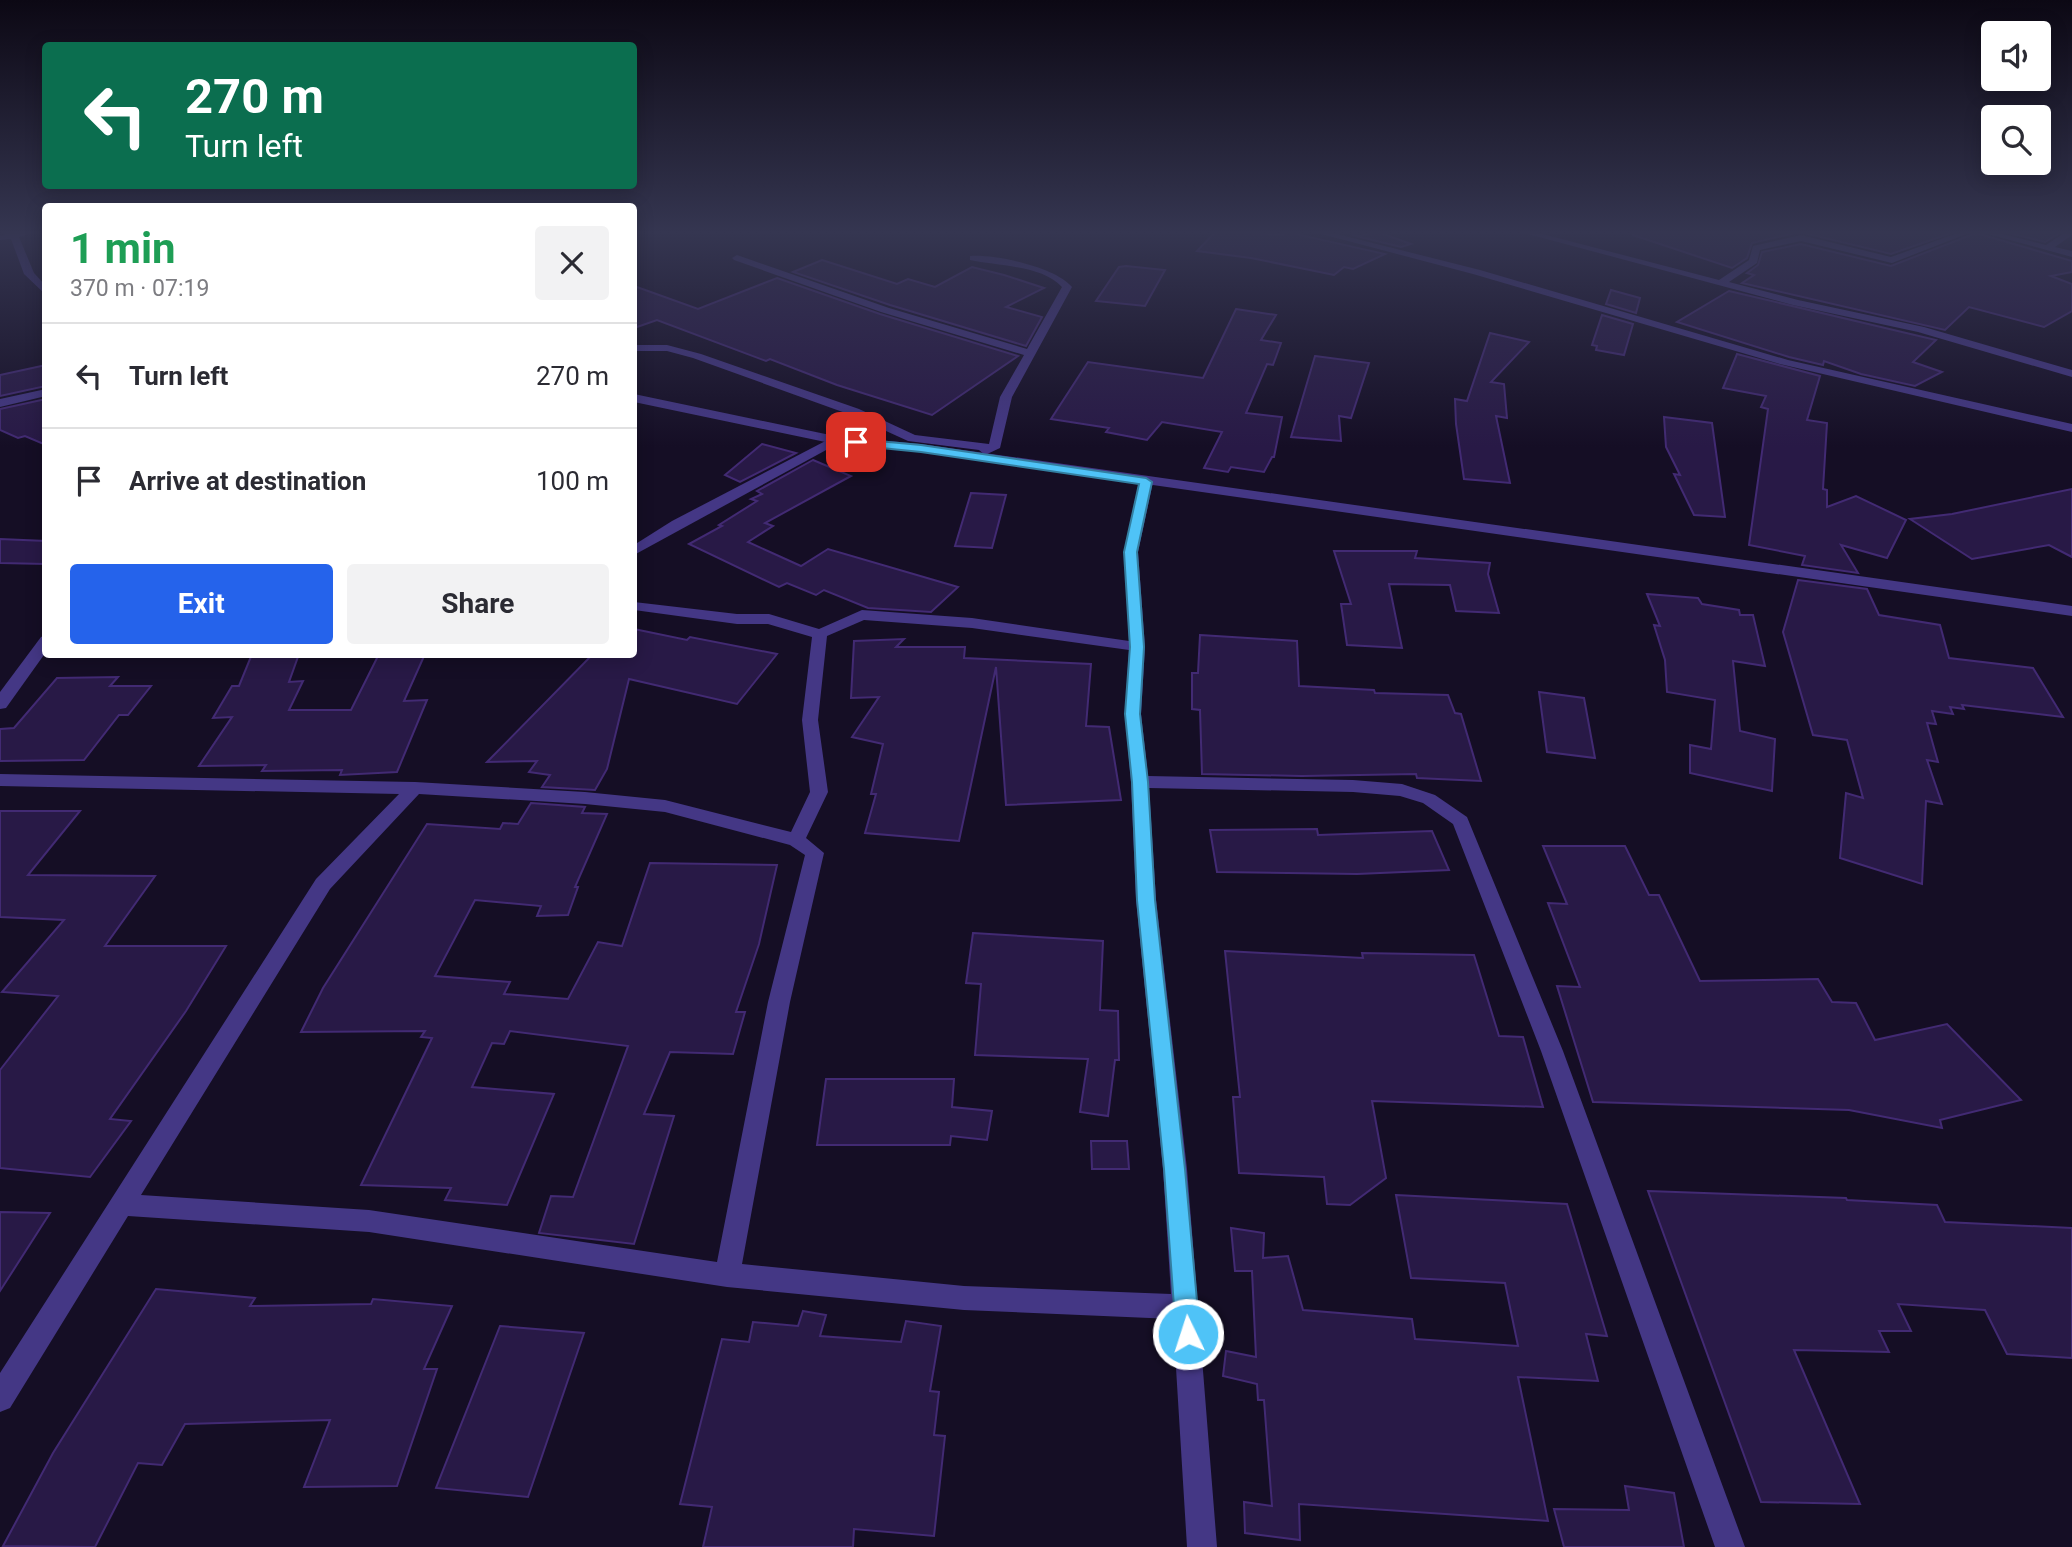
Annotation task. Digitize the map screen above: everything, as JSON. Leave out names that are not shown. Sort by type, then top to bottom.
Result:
[{"type":"street","points":[[866,303],[1030,353]]},
{"type":"street","points":[[994,448],[1006,397],[1058,303]]},
{"type":"street","points":[[1587,303],[1774,359],[1968,407],[2072,428]]},
{"type":"street","points":[[1798,303],[1920,329],[2072,374]]},
{"type":"street","points":[[637,348],[667,348],[697,356],[855,412],[912,438],[994,448]]},
{"type":"street","points":[[0,403],[42,393]]},
{"type":"street","points":[[637,399],[835,440],[921,448],[969,457],[1331,505],[2072,611]]},
{"type":"street","points":[[637,549],[677,524],[835,440]]},
{"type":"street","points":[[969,457],[994,448]]},
{"type":"street","points":[[1146,482],[1130,552],[1137,647],[1133,714],[1140,782],[1146,900],[1175,1169],[1202,1547]]},
{"type":"street","points":[[637,606],[737,619],[769,619],[820,634],[862,615],[972,624],[1137,647]]},
{"type":"street","points":[[796,840],[819,792],[810,720],[820,634]]},
{"type":"street","points":[[0,704],[42,646]]},
{"type":"street","points":[[0,780],[415,788],[585,797],[664,806],[796,840],[815,853],[779,1002],[727,1275]]},
{"type":"street","points":[[1140,782],[1353,786],[1402,790],[1429,799],[1461,821],[1552,1051],[1730,1547]]},
{"type":"street","points":[[0,1398],[323,884],[415,788]]},
{"type":"street","points":[[120,1205],[369,1220],[727,1275],[964,1298],[1186,1307]]},
{"type":"building","points":[[637,303],[682,303],[698,309],[713,303],[849,303],[1018,356],[932,415],[837,385],[770,359],[766,361],[657,320],[637,327]]},
{"type":"building","points":[[885,303],[1014,303],[1006,307],[1042,317],[1026,346]]},
{"type":"building","points":[[1117,303],[1147,303],[1145,306]]},
{"type":"building","points":[[1606,303],[1639,303],[1636,313]]},
{"type":"building","points":[[1709,303],[1781,303],[1936,340],[1913,362],[1942,372],[1915,386],[1861,374],[1824,361],[1823,365],[1789,357],[1677,322]]},
{"type":"building","points":[[1829,303],[2072,303],[2072,311],[2044,327],[1969,307],[1945,330]]},
{"type":"building","points":[[1236,309],[1276,315],[1261,340],[1281,343],[1273,365],[1267,364],[1246,413],[1282,417],[1274,457],[1264,472],[1231,467],[1228,472],[1204,468],[1222,432],[1162,422],[1147,440],[1106,432],[1109,428],[1051,419],[1088,362],[1203,378]]},
{"type":"building","points":[[1602,315],[1633,324],[1624,355],[1596,350],[1597,346],[1592,345]]},
{"type":"building","points":[[1490,333],[1529,342],[1491,382],[1504,384],[1507,418],[1496,416],[1510,483],[1464,479],[1456,424],[1455,399],[1467,401]]},
{"type":"building","points":[[1737,354],[1820,376],[1807,420],[1827,423],[1823,489],[1827,490],[1827,507],[1856,496],[1906,520],[1887,558],[1841,545],[1858,573],[1802,565],[1805,556],[1749,545],[1768,409],[1761,407],[1766,396],[1723,388]]},
{"type":"building","points":[[1315,356],[1369,363],[1351,418],[1339,416],[1341,441],[1291,437]]},
{"type":"building","points":[[42,366],[42,387],[0,396],[0,375]]},
{"type":"building","points":[[42,400],[42,443],[25,436],[18,438],[0,430],[0,409]]},
{"type":"building","points":[[1664,417],[1712,423],[1725,517],[1694,515],[1674,474],[1680,475],[1666,447]]},
{"type":"building","points":[[762,444],[796,453],[740,482],[725,475]]},
{"type":"building","points":[[813,460],[851,476],[765,523],[773,526],[748,542],[801,566],[828,549],[958,587],[931,612],[868,608],[824,590],[816,595],[787,583],[779,587],[689,544],[722,526],[719,525],[757,501],[751,499],[762,494],[757,491]]},
{"type":"building","points":[[2072,489],[2072,557],[2049,545],[1972,559],[1910,519],[1952,514]]},
{"type":"building","points":[[971,493],[1006,495],[992,548],[955,546]]},
{"type":"building","points":[[0,539],[42,541],[42,564],[0,563]]},
{"type":"building","points":[[1334,551],[1417,551],[1415,558],[1490,563],[1488,574],[1499,613],[1456,611],[1450,585],[1389,584],[1402,648],[1347,645],[1341,604],[1351,604]]},
{"type":"building","points":[[1798,580],[1867,589],[1879,615],[1940,625],[1949,658],[2033,668],[2063,717],[1962,705],[1964,709],[1950,707],[1953,714],[1932,711],[1936,724],[1927,723],[1938,762],[1927,760],[1942,804],[1926,801],[1922,884],[1840,858],[1846,793],[1863,798],[1847,740],[1813,735],[1783,632]]},
{"type":"building","points":[[1647,594],[1698,598],[1702,604],[1739,610],[1740,615],[1753,615],[1765,666],[1733,661],[1740,731],[1775,739],[1772,791],[1690,773],[1690,745],[1711,749],[1715,700],[1667,692],[1665,660],[1654,625],[1660,626]]},
{"type":"building","points":[[637,630],[777,654],[737,704],[629,679],[607,769],[595,790],[542,787],[550,775],[529,772],[537,761],[487,762],[589,658],[637,658]]},
{"type":"building","points":[[1200,635],[1297,641],[1299,686],[1374,690],[1375,693],[1448,695],[1455,713],[1461,714],[1481,781],[1417,778],[1416,774],[1202,774],[1200,710],[1192,709],[1192,673],[1198,673]]},
{"type":"building","points":[[904,639],[896,647],[965,647],[964,658],[1091,664],[1086,726],[1109,727],[1121,800],[1006,805],[996,667],[959,841],[865,833],[876,794],[871,794],[883,744],[852,737],[879,697],[851,698],[854,641]]},
{"type":"building","points":[[250,658],[298,658],[289,682],[303,681],[289,710],[351,710],[377,658],[423,658],[404,701],[427,700],[397,772],[340,775],[342,770],[262,771],[266,765],[199,766],[232,717],[213,718],[232,686],[239,686]]},
{"type":"building","points":[[118,677],[110,686],[151,686],[128,715],[119,715],[84,760],[0,761],[0,729],[14,728],[57,678]]},
{"type":"building","points":[[1539,692],[1584,698],[1595,758],[1547,752]]},
{"type":"building","points":[[531,803],[585,807],[582,813],[607,814],[575,887],[578,887],[568,915],[537,916],[541,906],[475,900],[435,976],[510,982],[504,994],[568,999],[598,942],[622,946],[650,863],[777,865],[759,944],[736,1012],[745,1012],[733,1054],[670,1052],[644,1114],[674,1116],[634,1244],[539,1233],[551,1196],[573,1197],[628,1046],[510,1031],[504,1044],[492,1043],[472,1087],[554,1094],[507,1205],[445,1200],[451,1188],[361,1185],[432,1038],[421,1037],[425,1031],[301,1032],[323,988],[427,824],[500,829],[503,823],[518,824]]},
{"type":"building","points":[[0,811],[80,811],[28,875],[155,876],[105,946],[226,946],[186,1011],[110,1119],[131,1121],[90,1177],[0,1168],[0,1070],[58,996],[2,992],[64,920],[0,917]]},
{"type":"building","points":[[1317,829],[1318,835],[1432,831],[1449,870],[1357,874],[1217,872],[1210,830]]},
{"type":"building","points":[[1543,846],[1625,846],[1649,895],[1659,895],[1700,981],[1818,979],[1832,1002],[1856,1003],[1875,1040],[1947,1024],[2021,1100],[1940,1120],[1942,1128],[1849,1110],[1593,1102],[1557,986],[1580,987],[1548,903],[1567,904]]},
{"type":"building","points":[[973,933],[1103,941],[1100,1010],[1118,1011],[1119,1060],[1115,1060],[1108,1116],[1080,1112],[1088,1059],[975,1055],[981,984],[966,983]]},
{"type":"building","points":[[1225,951],[1363,958],[1362,953],[1474,955],[1499,1036],[1523,1037],[1543,1107],[1372,1101],[1386,1178],[1350,1205],[1327,1204],[1324,1177],[1239,1173],[1233,1097],[1240,1097]]},
{"type":"building","points":[[826,1079],[954,1079],[952,1107],[992,1111],[987,1140],[951,1136],[950,1145],[817,1145]]},
{"type":"building","points":[[1091,1141],[1127,1141],[1129,1169],[1092,1169]]},
{"type":"building","points":[[1648,1191],[1846,1198],[1937,1205],[1945,1222],[2072,1228],[2072,1358],[2007,1354],[1985,1310],[1898,1304],[1911,1331],[1879,1331],[1889,1352],[1794,1350],[1860,1504],[1761,1502]]},
{"type":"building","points":[[1396,1195],[1567,1204],[1607,1336],[1586,1334],[1598,1381],[1518,1377],[1548,1521],[1299,1504],[1300,1540],[1245,1533],[1244,1502],[1272,1506],[1264,1400],[1258,1400],[1257,1384],[1223,1376],[1226,1351],[1256,1357],[1252,1271],[1235,1271],[1231,1228],[1264,1233],[1263,1258],[1288,1256],[1303,1310],[1412,1319],[1415,1339],[1518,1346],[1505,1283],[1411,1278]]},
{"type":"building","points":[[0,1212],[50,1213],[0,1291]]},
{"type":"building","points":[[156,1289],[255,1298],[250,1306],[371,1304],[373,1299],[452,1306],[424,1369],[437,1369],[397,1486],[304,1487],[330,1420],[185,1424],[162,1465],[138,1463],[95,1547],[3,1546],[53,1453]]},
{"type":"building","points":[[803,1311],[826,1315],[820,1336],[901,1342],[906,1321],[941,1326],[930,1391],[939,1392],[934,1435],[945,1436],[934,1536],[854,1529],[853,1547],[703,1547],[712,1507],[680,1504],[722,1339],[749,1342],[753,1322],[798,1326]]},
{"type":"building","points":[[500,1326],[584,1333],[528,1497],[436,1488]]},
{"type":"building","points":[[1625,1486],[1674,1493],[1684,1547],[1564,1547],[1554,1509],[1629,1510]]},
{"type":"route","points":[[856,442],[921,448],[1146,482],[1130,552],[1137,647],[1133,714],[1140,782],[1146,900],[1175,1169],[1188,1334]]}]
